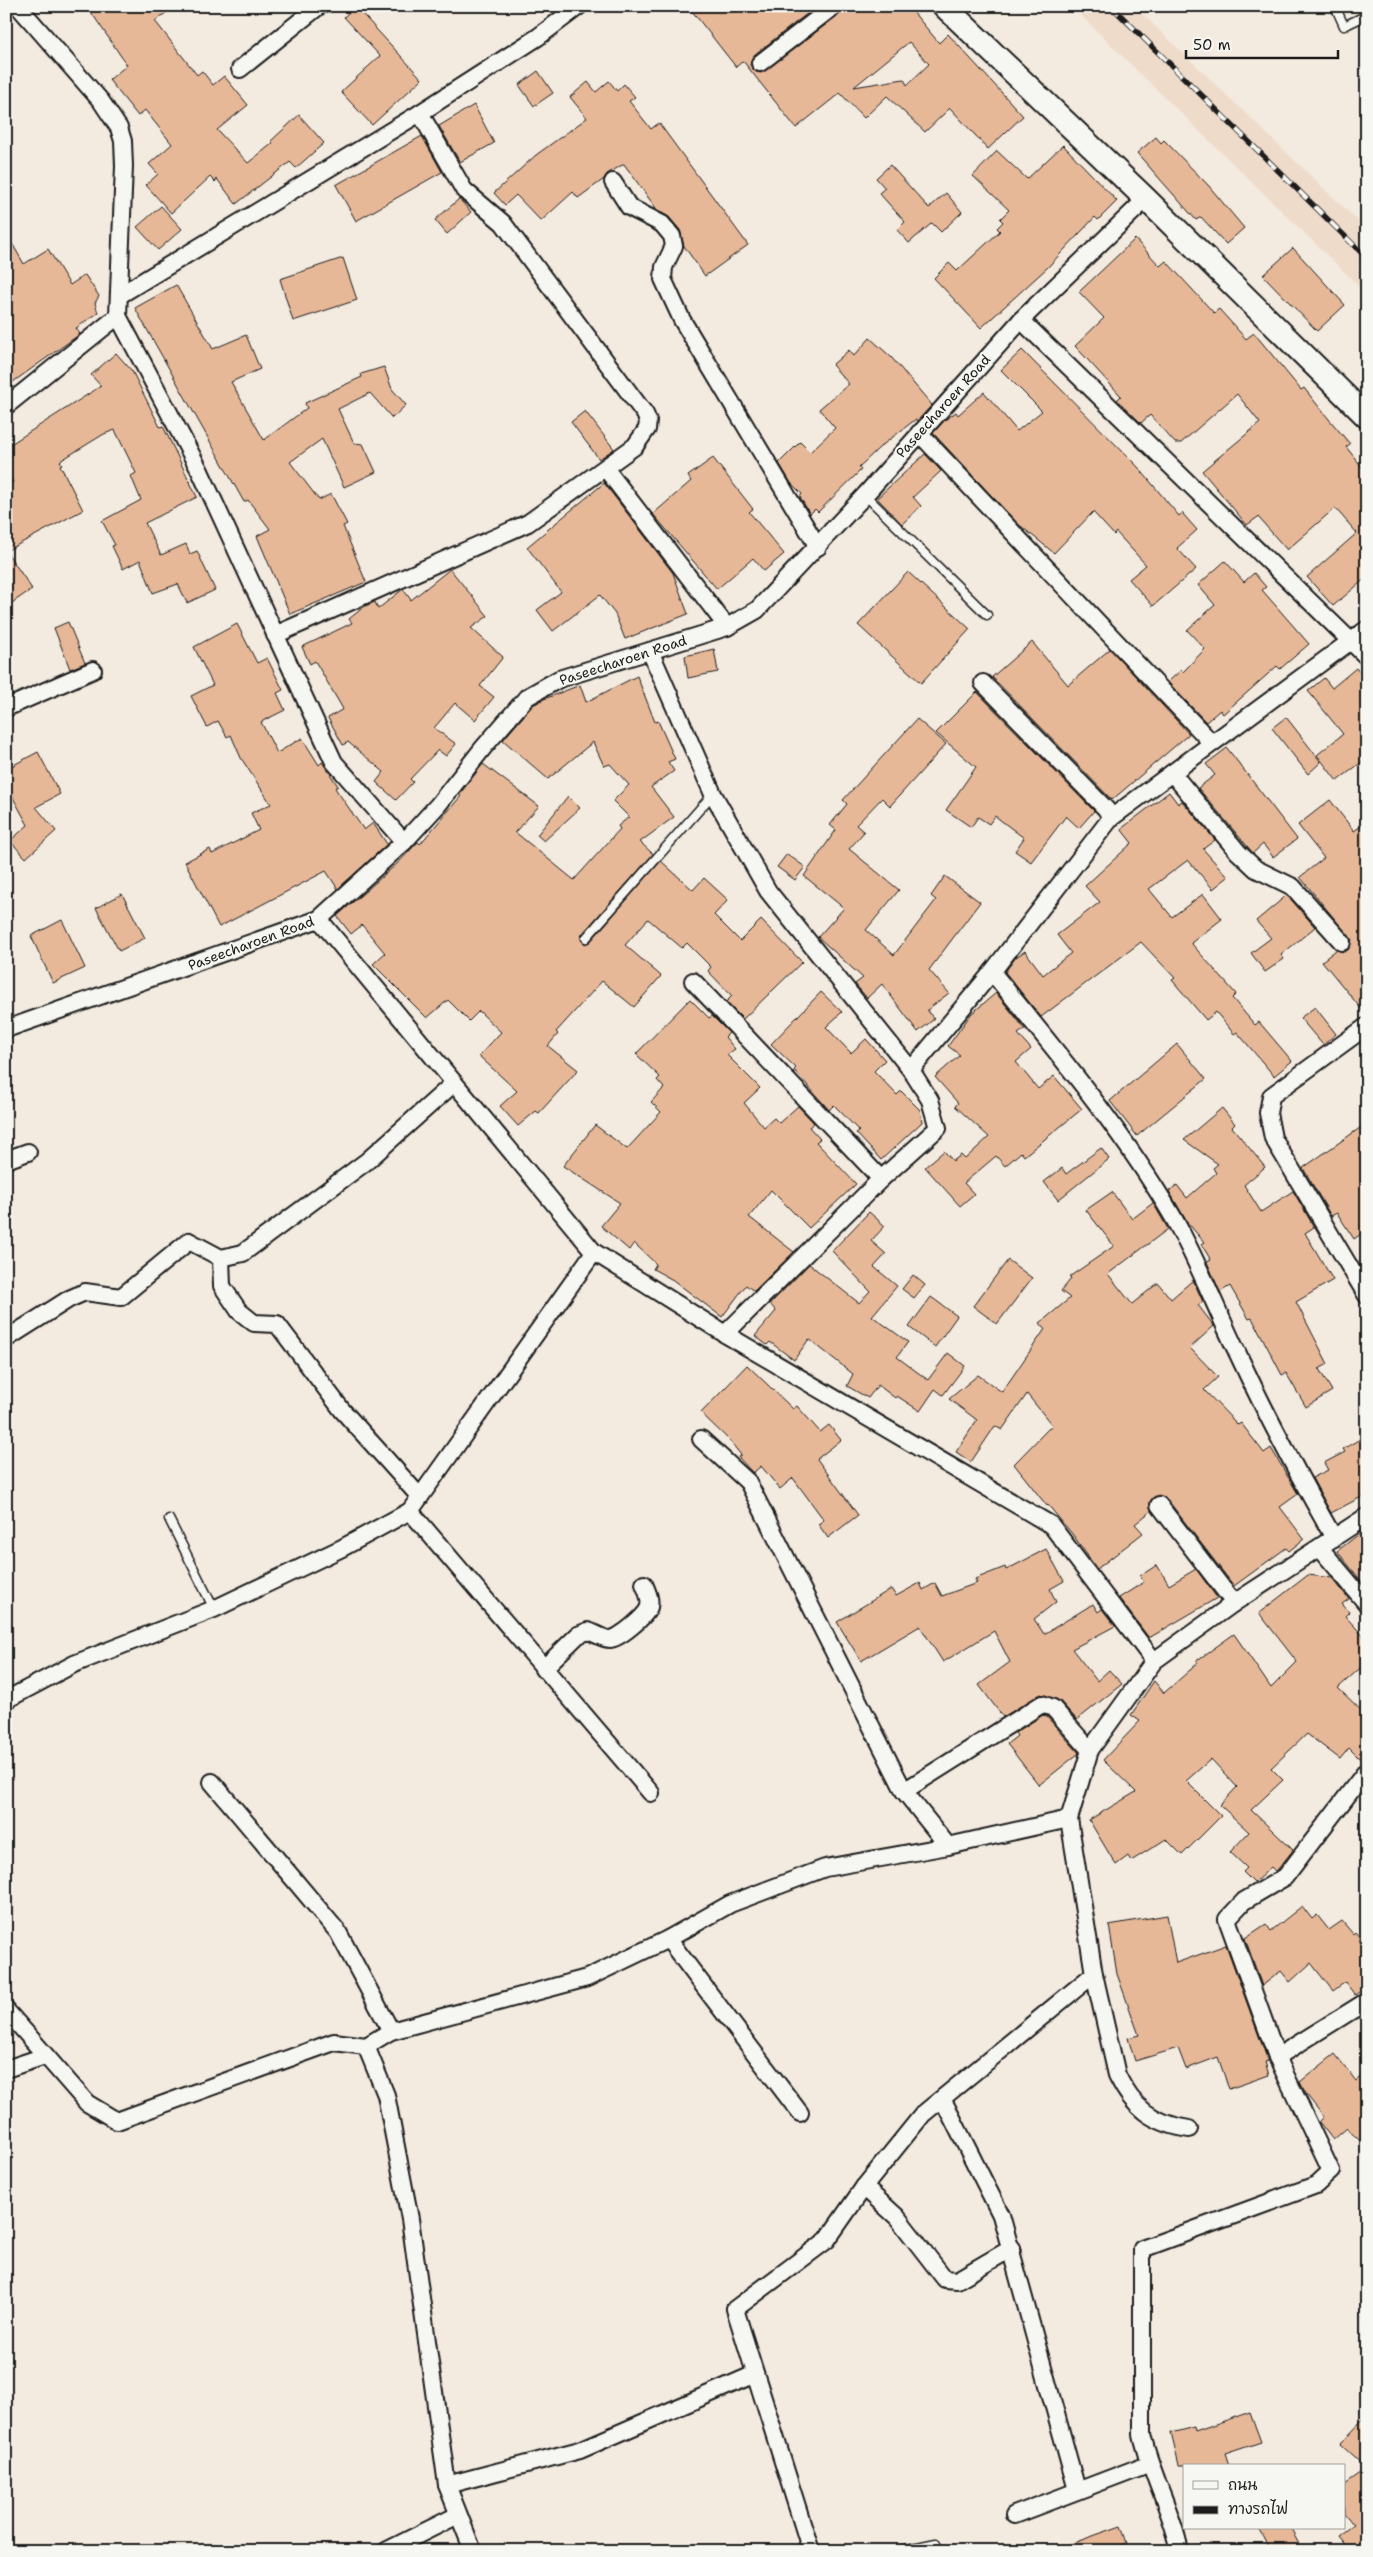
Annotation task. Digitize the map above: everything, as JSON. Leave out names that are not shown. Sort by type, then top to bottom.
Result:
[{"type":"street","points":[[6,12],[13,6]]},
{"type":"street","points":[[18,6],[101,101],[118,128],[124,152],[118,316],[200,471],[334,762],[404,842]]},
{"type":"street","points":[[240,69],[319,6]]},
{"type":"street","points":[[120,294],[420,113],[538,37],[579,6]]},
{"type":"street","points":[[760,63],[834,6]]},
{"type":"street","points":[[944,6],[1146,199],[1367,417]]},
{"type":"street","points":[[275,635],[521,527],[606,469],[635,446],[643,436],[648,421],[645,414],[503,224],[464,190],[420,113]]},
{"type":"street","points":[[613,182],[629,207],[662,224],[672,236],[674,246],[664,267],[663,279],[682,320],[818,547]]},
{"type":"street","name":"Paseecharoen Road","points":[[6,1029],[319,919],[404,842],[438,805],[483,748],[527,698],[559,679],[727,628],[757,610],[818,547],[1021,320],[1146,199]]},
{"type":"street","points":[[6,406],[118,316]]},
{"type":"street","points":[[1021,320],[1367,657]]},
{"type":"street","points":[[919,433],[1212,743]]},
{"type":"street","points":[[606,469],[727,628]]},
{"type":"street","points":[[911,1070],[992,972],[1111,818],[1367,629]]},
{"type":"street","points":[[650,652],[713,794],[768,891],[911,1070],[930,1100],[938,1128],[881,1179],[725,1334]]},
{"type":"street","points":[[6,708],[93,670]]},
{"type":"street","points":[[983,683],[1106,809],[1111,818]]},
{"type":"street","points":[[1172,773],[1238,852],[1256,869],[1293,887],[1342,942]]},
{"type":"street","points":[[319,919],[453,1084],[594,1252],[725,1334],[1051,1525],[1154,1661]]},
{"type":"street","points":[[992,972],[1096,1100],[1136,1156],[1174,1220],[1256,1393],[1296,1471],[1334,1538]]},
{"type":"street","points":[[693,981],[881,1179]]},
{"type":"street","points":[[1367,1026],[1271,1096],[1268,1112],[1273,1138],[1367,1296]]},
{"type":"street","points":[[6,1339],[69,1299],[85,1292],[121,1297],[189,1241],[221,1258],[243,1253],[367,1161],[453,1084]]},
{"type":"street","points":[[6,1160],[28,1152]]},
{"type":"street","points":[[8,1696],[74,1664],[214,1609],[342,1548],[410,1511],[594,1252]]},
{"type":"street","points":[[221,1258],[222,1286],[239,1311],[254,1322],[277,1324],[342,1410],[420,1497]]},
{"type":"street","points":[[701,1440],[748,1482],[904,1791],[948,1846]]},
{"type":"street","points":[[1159,1505],[1234,1603]]},
{"type":"street","points":[[410,1511],[543,1669],[651,1793]]},
{"type":"street","points":[[1189,2129],[1168,2125],[1132,2102],[1116,2075],[1094,1974],[1069,1819],[1090,1750],[1154,1661],[1234,1603],[1367,1516]]},
{"type":"street","points":[[1320,1548],[1367,1604]]},
{"type":"street","points":[[543,1669],[578,1635],[588,1631],[605,1639],[613,1639],[646,1614],[650,1605],[649,1596],[644,1584]]},
{"type":"street","points":[[904,1791],[1042,1704],[1053,1708],[1090,1750]]},
{"type":"street","points":[[1180,2551],[1176,2532],[1148,2464],[1142,2434],[1142,2249],[1316,2185],[1331,2171],[1277,2057],[1227,1919],[1244,1901],[1285,1877],[1367,1770]]},
{"type":"street","points":[[212,1782],[338,1932],[391,2032]]},
{"type":"street","points":[[6,2010],[87,2104],[117,2121],[334,2042],[366,2046],[391,2032],[586,1978],[668,1940],[730,1904],[825,1868],[948,1846],[1069,1819]]},
{"type":"street","points":[[668,1940],[800,2113]]},
{"type":"street","points":[[811,2551],[735,2309],[827,2240],[864,2187],[923,2114],[943,2100],[1094,1974]]},
{"type":"street","points":[[1277,2057],[1367,2002]]},
{"type":"street","points":[[366,2046],[386,2095],[410,2219],[447,2484],[474,2551]]},
{"type":"street","points":[[6,2069],[45,2056]]},
{"type":"street","points":[[943,2100],[1001,2215],[1012,2248],[1077,2490]]},
{"type":"street","points":[[864,2187],[897,2217],[945,2279],[956,2280],[1012,2248]]},
{"type":"street","points":[[447,2484],[580,2450],[756,2374]]},
{"type":"street","points":[[1014,2515],[1148,2464]]},
{"type":"street","points":[[386,2551],[458,2515]]},
{"type":"lane","points":[[1335,6],[1344,26],[1367,15]]},
{"type":"lane","points":[[865,495],[987,615]]},
{"type":"lane","points":[[586,938],[713,794]]},
{"type":"lane","points":[[168,1519],[214,1609]]},
{"type":"lane","points":[[898,2551],[936,2543]]},
{"type":"shaded area","points":[[1071,6],[1134,6],[1367,230],[1367,294]]},
{"type":"building","points":[[99,6],[175,6],[155,21],[197,75],[202,71],[213,85],[224,76],[248,105],[217,130],[248,163],[273,143],[271,141],[299,115],[324,143],[296,168],[290,162],[236,204],[217,179],[215,182],[210,177],[171,213],[146,185],[158,174],[149,164],[172,144],[145,110],[138,116],[109,80],[127,65],[91,12]]},
{"type":"building","points":[[355,6],[422,79],[372,125],[341,92],[380,56],[344,17]]},
{"type":"building","points":[[688,6],[817,6],[754,55],[750,65],[756,72],[761,73],[840,14],[844,6],[908,6],[939,43],[948,34],[1023,116],[988,149],[950,108],[925,132],[887,96],[864,118],[840,93],[796,128],[743,61],[736,67]],"holes":[[[909,42],[929,64],[907,85],[904,79],[854,87]]]},
{"type":"building","points":[[538,71],[553,93],[534,106],[519,85]]},
{"type":"building","points":[[609,81],[617,91],[624,84],[635,97],[629,101],[651,129],[659,123],[748,245],[705,276],[684,246],[680,230],[669,217],[658,211],[624,164],[607,174],[604,179],[578,198],[573,192],[541,221],[516,195],[505,205],[494,193],[536,155],[587,118],[570,97],[588,82],[596,92]]},
{"type":"building","points":[[474,105],[494,143],[460,162],[439,126]]},
{"type":"building","points":[[422,136],[442,172],[356,221],[336,185]]},
{"type":"building","points":[[1156,137],[1161,143],[1164,140],[1208,185],[1244,228],[1226,244],[1201,217],[1196,220],[1137,153]]},
{"type":"building","points":[[1063,145],[1117,201],[1098,220],[1095,217],[1048,267],[981,328],[934,278],[949,263],[957,271],[1000,231],[997,228],[1003,222],[1000,219],[1009,210],[973,176],[997,151],[1027,179]]},
{"type":"building","points":[[890,165],[929,208],[946,193],[962,212],[941,232],[932,223],[909,243],[897,230],[905,222],[879,193],[885,188],[876,178]]},
{"type":"building","points":[[459,199],[471,212],[447,234],[435,220]]},
{"type":"building","points":[[161,206],[182,229],[158,250],[137,227]]},
{"type":"building","points":[[6,233],[24,264],[48,249],[70,285],[85,275],[99,296],[95,303],[98,313],[76,328],[80,334],[6,387]]},
{"type":"building","points":[[1135,239],[1160,266],[1166,261],[1214,313],[1219,309],[1246,339],[1254,333],[1301,390],[1304,388],[1350,444],[1346,447],[1367,473],[1367,577],[1333,606],[1307,577],[1357,533],[1335,508],[1287,550],[1258,517],[1247,525],[1202,471],[1260,423],[1237,394],[1181,443],[1175,443],[1150,415],[1141,423],[1117,400],[1121,396],[1075,346],[1104,318],[1079,292]]},
{"type":"building","points":[[1293,248],[1345,305],[1317,331],[1263,275]]},
{"type":"building","points":[[343,258],[357,300],[293,321],[280,279]]},
{"type":"building","points":[[176,285],[213,349],[246,335],[260,369],[231,382],[264,440],[307,408],[305,403],[362,377],[361,374],[384,367],[392,389],[406,405],[392,418],[370,393],[338,409],[354,443],[363,444],[376,472],[344,487],[322,439],[290,462],[319,500],[331,494],[347,524],[343,526],[366,582],[290,614],[257,536],[270,529],[248,500],[244,502],[135,308]]},
{"type":"building","points":[[870,338],[891,357],[932,405],[917,421],[916,419],[880,447],[859,467],[861,470],[818,512],[815,509],[810,514],[800,497],[802,494],[791,483],[779,463],[800,442],[810,452],[835,428],[819,409],[849,384],[832,365],[849,350],[854,356]]},
{"type":"building","points":[[1022,350],[1138,467],[1179,516],[1182,513],[1197,530],[1177,548],[1196,569],[1153,606],[1129,579],[1146,565],[1116,532],[1114,535],[1093,512],[1054,553],[1017,523],[933,433],[945,420],[956,412],[958,415],[984,392],[1017,431],[1042,411],[1001,370]]},
{"type":"building","points":[[116,353],[132,371],[160,427],[163,426],[197,497],[145,523],[161,555],[186,544],[190,554],[197,551],[215,590],[187,603],[178,584],[153,593],[140,560],[123,569],[112,546],[115,545],[102,521],[141,500],[131,476],[136,473],[115,430],[104,434],[60,461],[62,464],[60,465],[83,510],[6,551],[6,487],[13,482],[6,471],[6,447],[101,386],[91,375]]},
{"type":"building","points":[[585,411],[614,449],[599,459],[571,422]]},
{"type":"building","points":[[925,454],[941,471],[913,497],[921,506],[902,524],[877,498]]},
{"type":"building","points":[[713,458],[753,509],[749,512],[784,554],[764,571],[753,558],[717,589],[653,514],[691,481],[688,476]]},
{"type":"building","points":[[604,483],[673,573],[688,614],[625,639],[615,614],[600,595],[553,631],[537,610],[561,592],[527,547]]},
{"type":"building","points":[[6,551],[32,589],[6,607]]},
{"type":"building","points":[[1225,561],[1244,582],[1254,573],[1266,587],[1262,590],[1309,644],[1280,669],[1277,666],[1223,714],[1220,710],[1206,722],[1168,682],[1181,670],[1183,672],[1205,649],[1187,630],[1215,605],[1198,585]]},
{"type":"building","points":[[450,569],[488,616],[471,628],[503,657],[480,686],[494,697],[475,720],[455,703],[434,728],[456,744],[446,756],[438,750],[410,779],[413,782],[396,800],[376,782],[384,772],[348,742],[343,745],[328,718],[343,709],[315,661],[310,664],[302,647],[352,623],[349,619],[365,606],[375,602],[378,609],[403,589],[411,600]]},
{"type":"building","points":[[908,572],[970,629],[921,683],[858,625]]},
{"type":"building","points":[[68,622],[85,663],[70,669],[54,628]]},
{"type":"building","points":[[237,624],[257,663],[267,658],[283,690],[277,693],[285,710],[261,722],[277,753],[302,738],[319,765],[322,762],[338,786],[335,788],[364,830],[373,823],[387,844],[338,889],[326,871],[219,927],[185,862],[210,849],[212,854],[259,830],[251,813],[271,804],[241,758],[231,735],[227,737],[218,721],[207,727],[191,696],[213,685],[194,647]]},
{"type":"building","points":[[1032,642],[1068,685],[1110,649],[1189,734],[1112,800],[992,677]]},
{"type":"building","points":[[714,649],[718,672],[688,678],[685,656]]},
{"type":"building","points":[[1356,668],[1367,681],[1367,758],[1337,781],[1317,755],[1343,734],[1308,691],[1324,678],[1332,688]]},
{"type":"building","points":[[637,676],[655,722],[658,721],[675,759],[668,762],[674,771],[651,787],[674,817],[640,842],[653,854],[582,934],[581,940],[585,944],[590,942],[661,861],[693,890],[704,878],[728,900],[714,915],[740,941],[761,920],[802,962],[743,1019],[726,1002],[732,996],[708,971],[711,967],[687,943],[682,948],[648,919],[625,945],[661,976],[634,1007],[602,981],[556,1032],[558,1034],[548,1046],[578,1070],[539,1113],[536,1111],[518,1126],[500,1106],[517,1091],[479,1056],[501,1032],[479,1011],[469,1021],[448,1000],[427,1018],[373,964],[385,953],[362,925],[351,934],[337,916],[399,862],[418,842],[420,844],[461,796],[459,795],[483,764],[539,806],[515,832],[574,880],[620,829],[618,826],[629,817],[613,801],[629,785],[610,764],[604,766],[593,742],[548,779],[503,740],[533,705],[544,699],[580,685],[586,702]]},
{"type":"building","points":[[977,692],[1094,811],[1079,828],[1066,816],[1031,862],[1015,851],[1024,838],[995,816],[989,824],[978,817],[971,827],[946,810],[976,767],[936,733]]},
{"type":"building","points":[[1286,717],[1321,762],[1308,774],[1272,728]]},
{"type":"building","points":[[917,719],[946,744],[890,806],[882,798],[856,825],[864,832],[849,849],[899,890],[866,930],[894,955],[936,900],[931,896],[945,876],[980,902],[929,970],[949,993],[927,1010],[934,1019],[918,1032],[882,984],[867,998],[855,984],[863,978],[818,937],[844,908],[804,876],[836,830],[830,825],[847,804],[843,800]]},
{"type":"building","points":[[1227,748],[1297,839],[1273,857],[1263,844],[1253,853],[1198,788],[1215,775],[1206,764]]},
{"type":"building","points":[[38,752],[60,794],[36,807],[56,831],[26,858],[10,841],[28,825],[6,785],[6,769]]},
{"type":"building","points":[[1169,792],[1178,804],[1182,801],[1215,840],[1203,849],[1228,877],[1213,889],[1188,860],[1149,889],[1172,917],[1203,894],[1222,919],[1191,943],[1236,994],[1232,998],[1255,1025],[1259,1022],[1292,1061],[1274,1076],[1237,1032],[1234,1034],[1216,1012],[1206,1020],[1172,980],[1175,978],[1141,942],[1041,1017],[1005,972],[1016,957],[1025,951],[1043,975],[1071,953],[1057,935],[1100,902],[1085,886],[1132,843],[1121,829]]},
{"type":"building","points":[[568,796],[580,808],[544,841],[537,835]]},
{"type":"building","points":[[1330,800],[1354,831],[1367,822],[1367,1016],[1322,961],[1336,950],[1344,952],[1348,950],[1352,940],[1300,877],[1324,858],[1298,825]]},
{"type":"building","points":[[787,854],[805,867],[795,880],[777,867]]},
{"type":"building","points":[[122,894],[145,938],[119,951],[96,908]]},
{"type":"building","points":[[1287,895],[1315,927],[1281,955],[1284,959],[1265,972],[1251,953],[1271,938],[1256,921]]},
{"type":"building","points":[[62,920],[85,968],[53,983],[31,936]]},
{"type":"building","points":[[821,992],[842,1012],[826,1027],[851,1053],[866,1039],[885,1060],[874,1071],[897,1095],[901,1091],[920,1110],[922,1122],[881,1160],[856,1133],[859,1131],[834,1105],[829,1110],[794,1070],[796,1068],[771,1044]]},
{"type":"building","points":[[996,993],[1025,1029],[1018,1034],[1031,1049],[1016,1062],[1038,1089],[1054,1076],[1082,1109],[1024,1156],[1021,1152],[1005,1166],[996,1156],[964,1183],[974,1194],[960,1206],[925,1167],[944,1151],[953,1161],[961,1155],[965,1159],[989,1137],[955,1106],[958,1103],[935,1077],[960,1055],[948,1046],[971,1014]]},
{"type":"building","points":[[690,999],[709,1018],[712,1016],[729,1033],[725,1037],[735,1049],[727,1055],[760,1088],[744,1103],[764,1127],[774,1118],[779,1123],[798,1106],[814,1123],[809,1127],[820,1139],[816,1142],[856,1184],[809,1228],[771,1190],[749,1217],[794,1252],[754,1291],[746,1285],[722,1317],[673,1280],[653,1269],[656,1264],[634,1243],[629,1250],[601,1226],[620,1203],[563,1166],[595,1125],[627,1149],[661,1112],[651,1102],[664,1088],[657,1080],[660,1077],[636,1054]]},
{"type":"building","points":[[1315,1007],[1336,1034],[1323,1045],[1300,1018]]},
{"type":"building","points":[[1177,1044],[1206,1079],[1137,1136],[1110,1101]]},
{"type":"building","points":[[1222,1108],[1235,1124],[1232,1127],[1265,1167],[1244,1185],[1261,1212],[1293,1191],[1314,1227],[1305,1233],[1333,1280],[1296,1302],[1328,1364],[1319,1369],[1332,1391],[1306,1407],[1286,1373],[1282,1375],[1252,1318],[1249,1319],[1230,1286],[1220,1292],[1207,1262],[1211,1260],[1201,1244],[1204,1242],[1187,1222],[1169,1191],[1177,1185],[1187,1198],[1216,1173],[1213,1168],[1218,1164],[1184,1140]]},
{"type":"building","points":[[1367,1123],[1367,1230],[1354,1239],[1337,1213],[1331,1216],[1303,1168]]},
{"type":"building","points":[[1101,1148],[1109,1159],[1058,1200],[1044,1182],[1062,1168],[1066,1174]]},
{"type":"building","points":[[1112,1192],[1132,1219],[1153,1203],[1168,1229],[1108,1274],[1132,1304],[1158,1283],[1171,1299],[1193,1280],[1203,1302],[1198,1305],[1214,1326],[1190,1348],[1218,1377],[1204,1390],[1238,1425],[1241,1423],[1264,1453],[1271,1448],[1298,1494],[1280,1507],[1304,1539],[1289,1551],[1286,1548],[1234,1586],[1167,1499],[1158,1495],[1150,1501],[1151,1511],[1135,1524],[1143,1533],[1097,1569],[1073,1535],[1014,1464],[1052,1425],[1027,1394],[1002,1430],[995,1426],[971,1462],[956,1452],[977,1420],[949,1399],[978,1375],[1002,1392],[1045,1329],[1040,1323],[1070,1298],[1061,1291],[1071,1279],[1069,1277],[1114,1246],[1086,1210]]},
{"type":"building","points":[[869,1212],[885,1226],[871,1241],[886,1254],[874,1267],[897,1286],[872,1316],[908,1342],[897,1357],[928,1380],[948,1353],[965,1366],[943,1395],[935,1389],[920,1411],[897,1396],[895,1398],[878,1385],[868,1398],[847,1386],[853,1374],[809,1339],[794,1360],[770,1342],[767,1345],[755,1336],[776,1311],[770,1304],[809,1264],[859,1303],[870,1291],[832,1251]]},
{"type":"building","points":[[1008,1260],[1032,1278],[997,1324],[973,1306]]},
{"type":"building","points":[[913,1275],[925,1285],[914,1298],[902,1289]]},
{"type":"building","points":[[931,1297],[957,1316],[935,1347],[909,1327]]},
{"type":"building","points":[[747,1365],[793,1409],[797,1406],[820,1432],[829,1425],[841,1440],[817,1459],[858,1515],[828,1538],[818,1524],[824,1520],[793,1478],[780,1489],[761,1466],[753,1473],[738,1457],[741,1455],[729,1440],[701,1413]]},
{"type":"building","points":[[1367,1435],[1367,1494],[1331,1513],[1312,1478],[1328,1470],[1324,1463],[1345,1452],[1343,1449]]},
{"type":"building","points":[[1367,1528],[1367,1588],[1337,1551]]},
{"type":"building","points":[[1046,1549],[1064,1581],[1050,1589],[1056,1602],[1034,1619],[1044,1634],[1093,1604],[1098,1612],[1102,1609],[1115,1626],[1072,1649],[1097,1681],[1109,1670],[1122,1684],[1077,1720],[1060,1701],[1041,1694],[1003,1717],[979,1685],[1010,1662],[994,1631],[943,1662],[920,1626],[861,1661],[837,1622],[891,1589],[896,1596],[920,1583],[923,1590],[935,1583],[942,1596],[977,1583],[975,1579],[1005,1567],[1006,1570]]},
{"type":"building","points":[[1157,1565],[1169,1585],[1196,1569],[1217,1598],[1149,1638],[1119,1598],[1144,1582],[1140,1576]]},
{"type":"building","points":[[1308,1575],[1332,1578],[1349,1599],[1342,1604],[1349,1612],[1345,1616],[1367,1640],[1367,1662],[1338,1688],[1367,1716],[1367,1760],[1362,1761],[1349,1748],[1340,1759],[1307,1734],[1271,1768],[1283,1780],[1251,1810],[1293,1850],[1278,1869],[1275,1871],[1271,1867],[1254,1883],[1243,1872],[1247,1868],[1230,1852],[1249,1832],[1220,1805],[1237,1787],[1211,1759],[1186,1781],[1221,1816],[1182,1855],[1166,1839],[1131,1861],[1128,1856],[1116,1865],[1089,1820],[1136,1792],[1103,1760],[1140,1721],[1131,1715],[1154,1681],[1164,1693],[1198,1663],[1196,1661],[1234,1634],[1271,1688],[1297,1662],[1259,1613]]},
{"type":"building","points":[[1043,1715],[1047,1717],[1079,1753],[1039,1785],[1007,1744],[1017,1736],[1015,1733]]},
{"type":"building","points":[[1302,1906],[1312,1919],[1317,1915],[1329,1930],[1342,1921],[1367,1946],[1367,1986],[1355,1995],[1345,1982],[1333,1991],[1311,1963],[1290,1982],[1281,1971],[1262,1986],[1245,1938],[1266,1924],[1271,1931]]},
{"type":"building","points":[[1167,1915],[1176,1963],[1226,1945],[1268,2061],[1265,2062],[1269,2075],[1229,2089],[1218,2057],[1186,2069],[1178,2048],[1135,2061],[1128,2038],[1139,2035],[1117,1974],[1109,1925]]},
{"type":"building","points":[[1335,2054],[1356,2081],[1367,2071],[1367,2146],[1347,2128],[1333,2140],[1319,2122],[1324,2117],[1306,2094],[1300,2082]]},
{"type":"building","points":[[1250,2412],[1261,2442],[1225,2454],[1228,2464],[1183,2464],[1183,2466],[1179,2466],[1171,2433],[1194,2427],[1195,2431]]},
{"type":"building","points":[[1367,2416],[1367,2469],[1340,2444]]},
{"type":"building","points":[[1367,2469],[1367,2551],[1349,2551],[1337,2536],[1353,2524],[1346,2515],[1346,2484]]},
{"type":"building","points":[[1121,2526],[1127,2543],[1104,2551],[1059,2551],[1059,2548]]},
{"type":"building","points":[[1259,2530],[1291,2530],[1303,2551],[1271,2551]]},
{"type":"railway","points":[[1111,6],[1367,258]]}]
